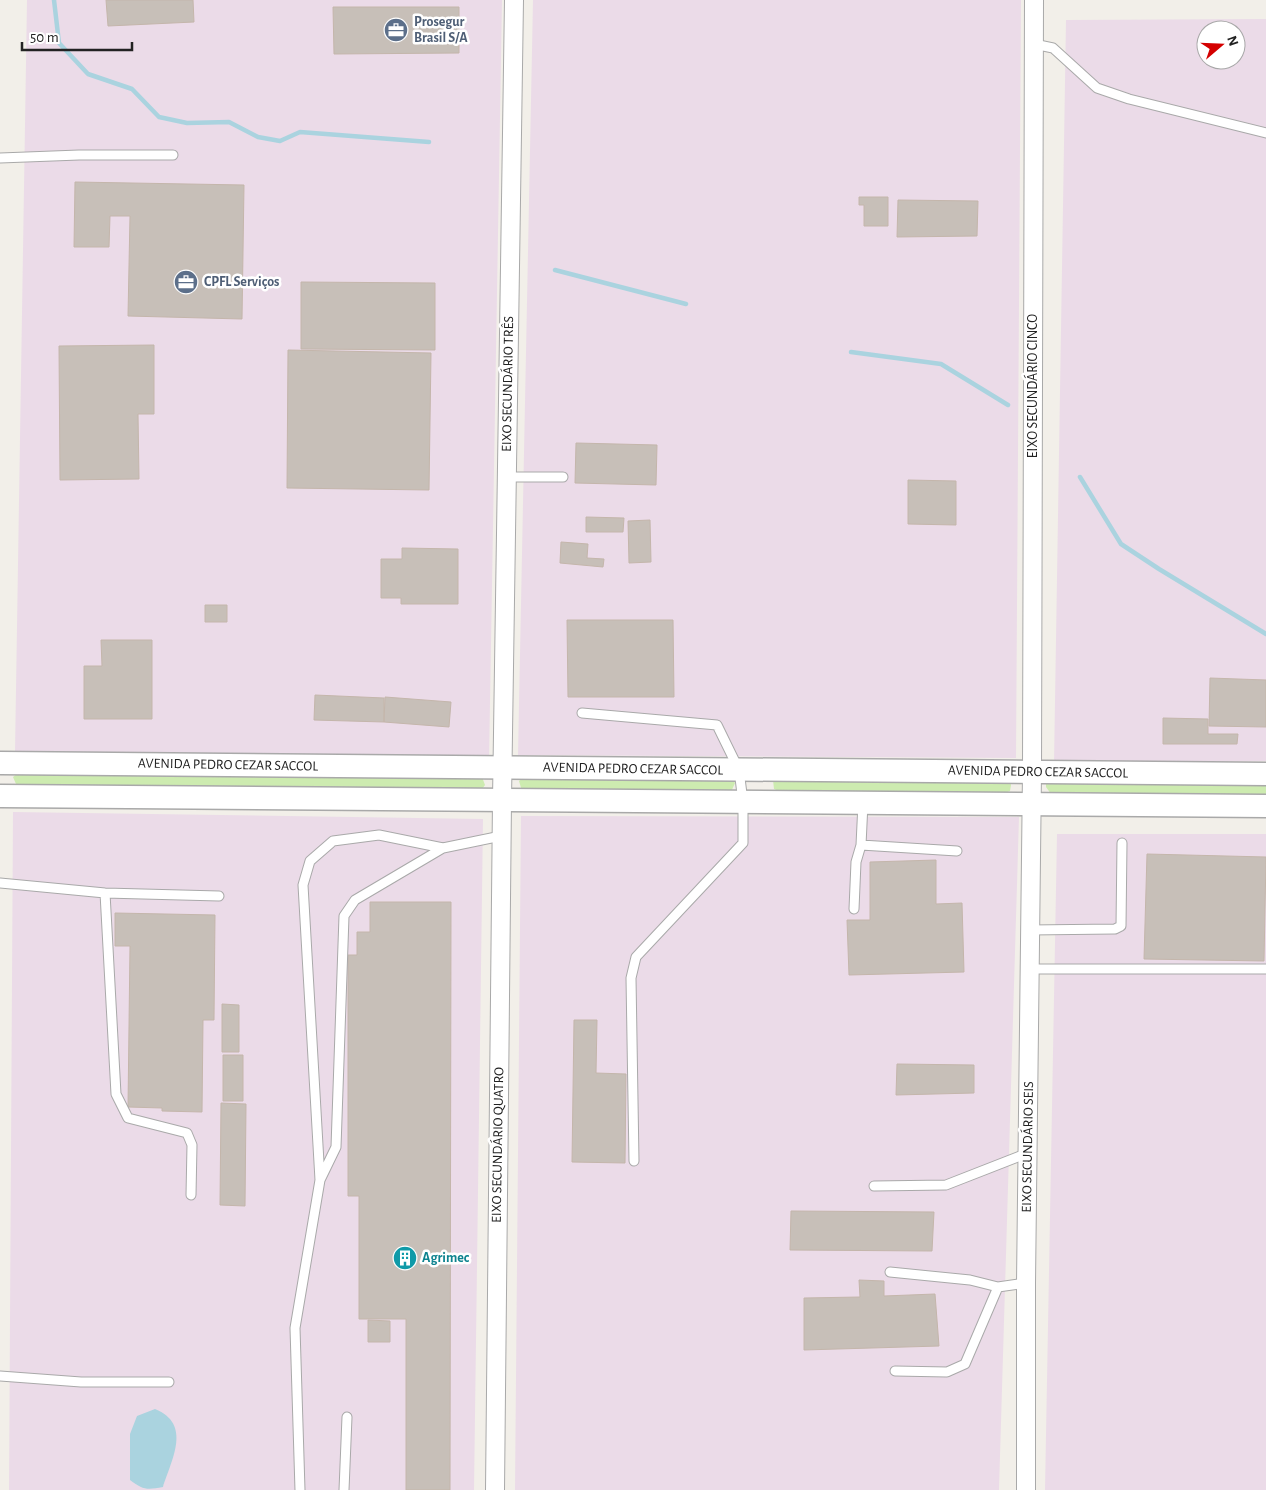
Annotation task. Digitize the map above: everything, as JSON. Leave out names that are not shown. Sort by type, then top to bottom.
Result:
[{"type":"street","name":"EIXO SECUNDÁRIO TRÊS","points":[[502,800],[514,0]]},
{"type":"street","name":"EIXO SECUNDÁRIO CINCO","points":[[1031,804],[1034,0]]},
{"type":"street","name":"AVENIDA PEDRO CEZAR SACCOL","points":[[0,763],[1266,774]]},
{"type":"street","points":[[0,796],[1266,806]]},
{"type":"street","name":"EIXO SECUNDÁRIO QUATRO","points":[[495,1490],[502,800]]},
{"type":"street","name":"EIXO SECUNDÁRIO SEIS","points":[[1026,1490],[1026,1283],[1031,804]]},
{"type":"lane","points":[[1034,44],[1053,48],[1097,88],[1129,99],[1266,133]]},
{"type":"lane","points":[[0,158],[79,155],[173,155]]},
{"type":"lane","points":[[507,477],[563,477]]},
{"type":"lane","points":[[582,713],[717,725],[739,770],[743,802],[743,843],[636,957],[632,978],[634,1161]]},
{"type":"lane","points":[[854,909],[856,862],[861,845],[863,803]]},
{"type":"lane","points":[[300,1490],[295,1328],[320,1180],[303,885],[310,861],[333,841],[379,835],[444,848]]},
{"type":"lane","points":[[320,1180],[336,1147],[344,916],[355,900],[444,848],[501,836]]},
{"type":"lane","points":[[1030,930],[1115,930],[1120,926],[1122,843]]},
{"type":"lane","points":[[861,845],[957,851]]},
{"type":"lane","points":[[0,883],[105,893],[219,896]]},
{"type":"lane","points":[[105,893],[116,1094],[128,1118],[187,1133],[192,1145],[191,1195]]},
{"type":"lane","points":[[1030,969],[1266,969]]},
{"type":"lane","points":[[874,1186],[946,1185],[1028,1153]]},
{"type":"lane","points":[[890,1272],[970,1280],[998,1287],[1026,1283]]},
{"type":"lane","points":[[895,1371],[947,1372],[965,1364],[998,1287]]},
{"type":"lane","points":[[0,1376],[81,1382],[169,1382]]},
{"type":"lane","points":[[344,1490],[347,1417]]},
{"type":"shaded area","points":[[27,0],[502,0],[489,761],[15,752]]},
{"type":"shaded area","points":[[533,0],[1021,0],[1016,758],[518,755]]},
{"type":"shaded area","points":[[1266,19],[1266,761],[1054,764],[1066,20]]},
{"type":"shaded area","points":[[13,812],[483,819],[474,1490],[9,1490]]},
{"type":"shaded area","points":[[521,816],[1019,817],[999,1490],[515,1490]]},
{"type":"shaded area","points":[[1057,834],[1266,834],[1266,1490],[1045,1490]]},
{"type":"green space","points":[[21,771],[482,777],[485,785],[480,792],[27,786],[16,784],[13,777]]},
{"type":"green space","points":[[1008,775],[1011,785],[1010,791],[1002,794],[783,793],[774,789],[773,780]]},
{"type":"green space","points":[[731,776],[735,783],[731,792],[522,791],[519,781],[524,777]]},
{"type":"green space","points":[[1266,779],[1266,797],[1051,794],[1046,787],[1046,782]]},
{"type":"water","points":[[155,1409],[166,1416],[173,1424],[176,1433],[176,1443],[163,1487],[149,1489],[138,1486],[130,1480],[130,1434],[137,1416]]},
{"type":"building","points":[[106,0],[193,0],[194,22],[108,26]]},
{"type":"building","name":"Prosegur Brasil S/A","points":[[333,7],[459,7],[459,53],[334,54]]},
{"type":"building","name":"CPFL Serviços","points":[[75,182],[244,185],[242,319],[128,316],[130,216],[110,216],[109,247],[74,247]]},
{"type":"building","points":[[859,197],[888,197],[888,226],[864,226],[864,205],[859,205]]},
{"type":"building","points":[[898,200],[978,201],[977,236],[897,237]]},
{"type":"building","points":[[301,282],[435,283],[435,350],[301,349]]},
{"type":"building","points":[[154,345],[154,414],[138,414],[139,479],[60,480],[59,346]]},
{"type":"building","points":[[288,350],[431,353],[429,490],[287,488]]},
{"type":"building","points":[[576,443],[657,445],[656,485],[575,483]]},
{"type":"building","points":[[908,480],[956,481],[956,525],[908,524]]},
{"type":"building","points":[[586,517],[624,518],[623,532],[586,532]]},
{"type":"building","points":[[650,520],[651,562],[629,563],[628,521]]},
{"type":"building","points":[[561,542],[588,544],[587,558],[604,559],[603,567],[560,563]]},
{"type":"building","points":[[402,548],[458,549],[458,604],[401,604],[401,598],[381,598],[381,559],[402,559]]},
{"type":"building","points":[[205,605],[227,605],[227,622],[205,622]]},
{"type":"building","points":[[567,620],[673,620],[674,697],[568,697]]},
{"type":"building","points":[[101,640],[152,640],[152,719],[84,719],[84,666],[102,666]]},
{"type":"building","points":[[1210,678],[1266,680],[1266,727],[1209,726]]},
{"type":"building","points":[[315,695],[384,698],[384,722],[314,720]]},
{"type":"building","points":[[385,697],[451,702],[449,727],[384,722]]},
{"type":"building","points":[[1163,718],[1208,719],[1208,734],[1238,734],[1237,744],[1163,744]]},
{"type":"building","points":[[1147,854],[1266,857],[1264,961],[1144,959]]},
{"type":"building","points":[[936,860],[936,904],[962,903],[964,972],[849,975],[847,920],[870,920],[870,862]]},
{"type":"building","name":"Agrimec","points":[[370,902],[451,902],[450,1490],[406,1490],[406,1319],[359,1319],[359,1196],[348,1196],[348,955],[357,955],[357,932],[370,932]]},
{"type":"building","points":[[115,913],[215,915],[214,1020],[203,1020],[202,1112],[162,1111],[162,1108],[128,1107],[130,946],[115,946]]},
{"type":"building","points":[[222,1004],[239,1005],[239,1052],[222,1052]]},
{"type":"building","points":[[574,1020],[597,1020],[596,1073],[626,1074],[625,1163],[572,1162]]},
{"type":"building","points":[[223,1055],[243,1055],[243,1101],[223,1101]]},
{"type":"building","points":[[897,1064],[974,1065],[974,1093],[896,1095]]},
{"type":"building","points":[[221,1103],[246,1104],[245,1206],[220,1205]]},
{"type":"building","points":[[791,1211],[934,1212],[932,1251],[790,1250]]},
{"type":"building","points":[[859,1280],[884,1281],[884,1296],[935,1294],[939,1346],[804,1350],[804,1298],[860,1297]]},
{"type":"building","points":[[368,1320],[390,1321],[390,1342],[368,1342]]},
{"type":"waterway","points":[[54,0],[59,43],[88,74],[132,89],[159,117],[187,123],[229,122],[258,137],[280,141],[300,132],[429,142]]},
{"type":"waterway","points":[[555,270],[686,304]]},
{"type":"waterway","points":[[851,352],[941,364],[1008,405]]},
{"type":"waterway","points":[[1080,477],[1121,544],[1266,634]]},
{"type":"place","name":"Prosegur Brasil S/A","points":[[396,30]]},
{"type":"place","name":"CPFL Serviços","points":[[186,282]]},
{"type":"place","name":"Agrimec","points":[[405,1258]]}]
